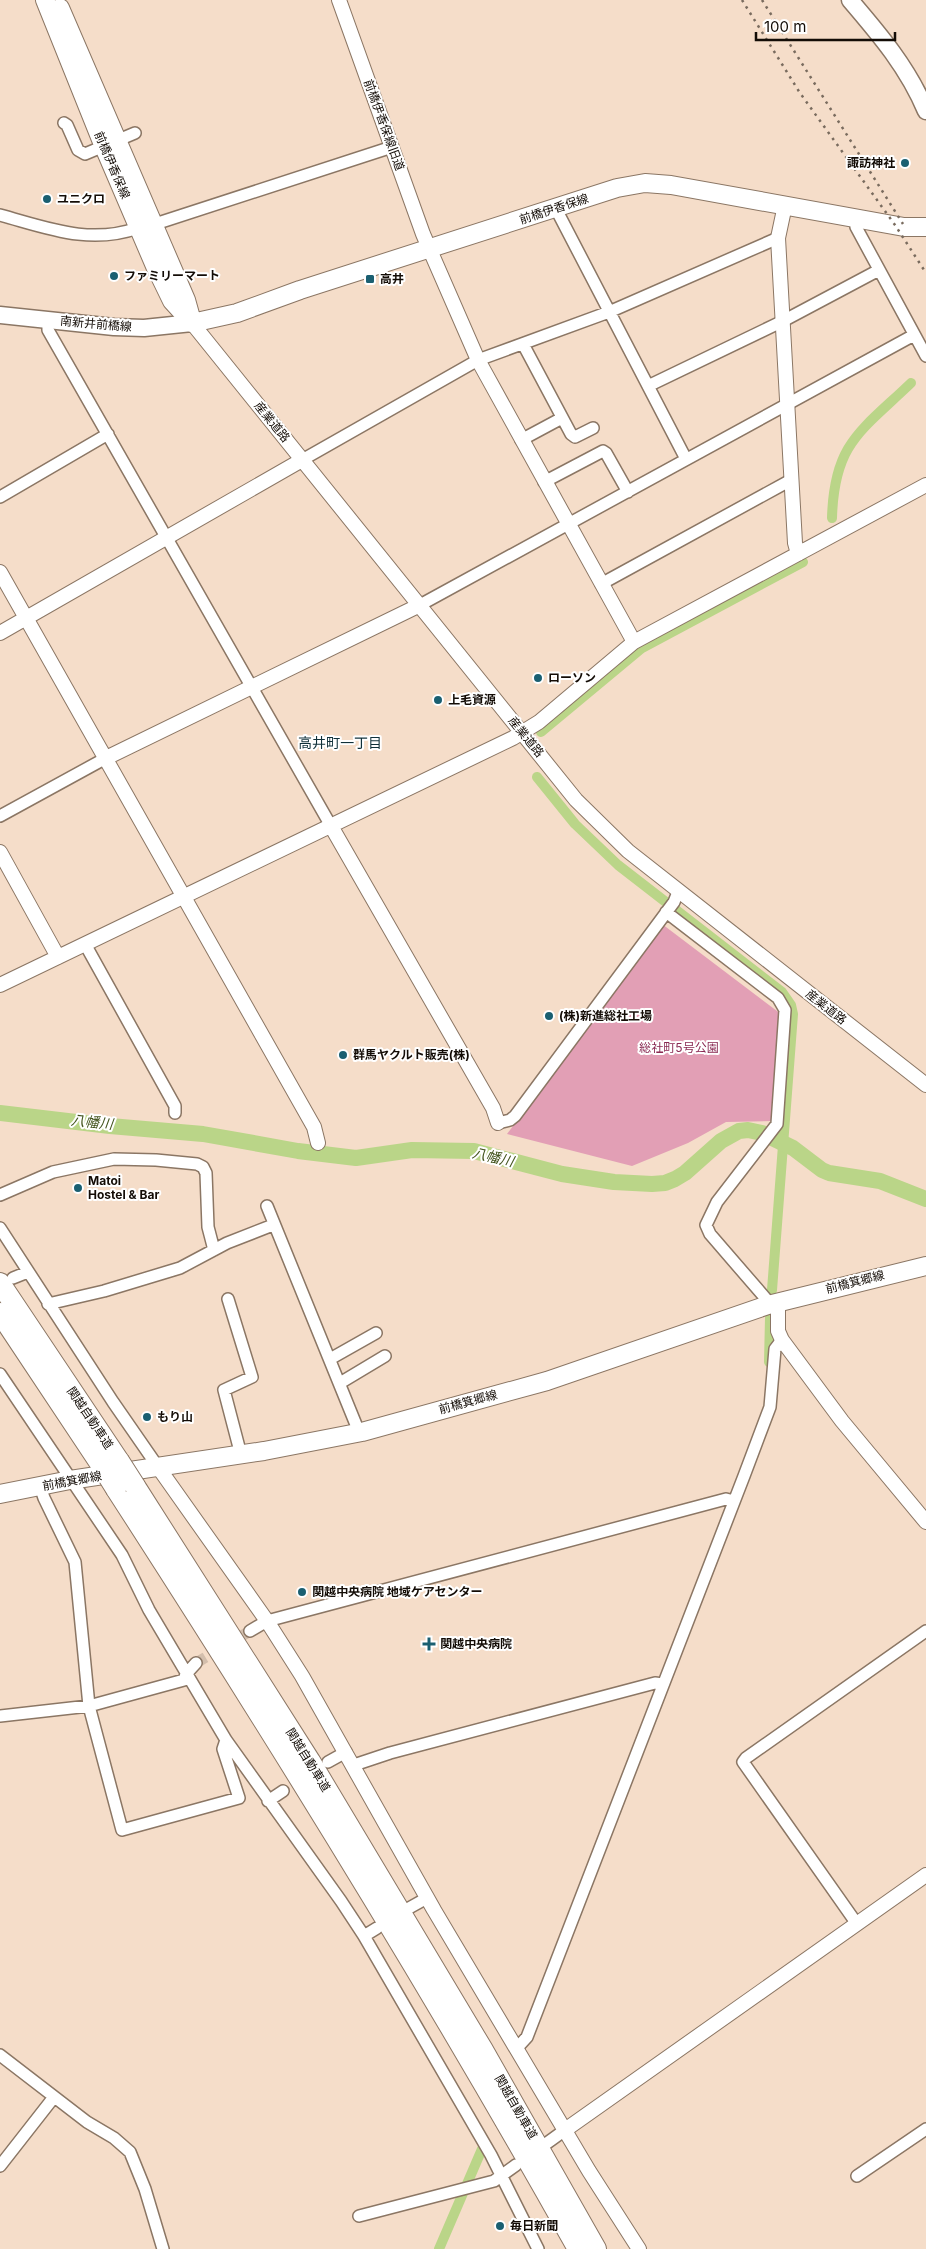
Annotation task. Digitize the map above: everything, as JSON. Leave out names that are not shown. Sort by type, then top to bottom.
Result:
[{"type":"highway","name":"関越自動車道","points":[[7,1280],[110,1463],[469,2060],[578,2249]]},
{"type":"highway","name":"関越自動車道","points":[[0,1313],[110,1463]]},
{"type":"highway","name":"関越自動車道","points":[[125,1487],[310,1761],[483,2050],[596,2249]]},
{"type":"main road","name":"前橋伊香保線","points":[[44,0],[146,226],[186,300],[192,323],[237,313],[300,290],[430,250],[556,208],[626,186],[644,183],[671,185],[904,227],[926,226]]},
{"type":"main road","name":"前橋伊香保線","points":[[57,0],[110,144]]},
{"type":"main road","points":[[850,0],[899,60],[915,86],[926,111]]},
{"type":"main road","name":"南新井前橋線","points":[[0,315],[129,328],[192,323]]},
{"type":"main road","name":"前橋箕郷線","points":[[0,1494],[70,1480],[307,1444],[359,1432],[548,1380],[773,1304],[926,1266]]},
{"type":"street","name":"前橋伊香保線旧道","points":[[339,0],[430,250],[478,360],[634,642]]},
{"type":"street","points":[[64,124],[67,125],[80,152],[90,153],[135,133]]},
{"type":"street","points":[[0,215],[87,236],[116,235],[392,147]]},
{"type":"street","points":[[785,205],[778,238],[791,480],[795,543],[798,554]]},
{"type":"street","points":[[556,208],[686,459]]},
{"type":"street","points":[[856,218],[856,227],[926,356]]},
{"type":"street","points":[[0,634],[478,360],[609,312],[778,238]]},
{"type":"street","points":[[648,386],[783,321],[879,270]]},
{"type":"street","points":[[48,319],[48,330],[494,1108],[498,1123],[510,1120],[515,1116],[674,902],[678,892]]},
{"type":"street","name":"産業道路","points":[[192,323],[576,800],[628,851],[678,892],[926,1085]]},
{"type":"street","points":[[0,816],[106,758],[420,605],[914,335]]},
{"type":"street","points":[[523,344],[571,434],[575,437],[593,428]]},
{"type":"street","points":[[521,440],[562,418]]},
{"type":"street","points":[[0,497],[108,434]]},
{"type":"street","points":[[544,482],[603,451],[606,453],[628,492]]},
{"type":"street","points":[[601,584],[791,480]]},
{"type":"street","points":[[0,986],[522,733],[634,642],[926,485]]},
{"type":"street","points":[[0,572],[314,1127],[318,1142]]},
{"type":"street","points":[[0,852],[58,958]]},
{"type":"street","points":[[666,912],[778,998],[784,1005],[778,1119],[774,1129],[717,1202],[706,1225],[710,1234],[767,1300],[773,1304],[778,1331],[782,1340],[842,1421],[926,1522]]},
{"type":"street","points":[[85,944],[175,1106],[174,1113]]},
{"type":"street","points":[[0,1195],[53,1172],[114,1159],[148,1159],[198,1164],[201,1165],[206,1173],[208,1227],[214,1250]]},
{"type":"street","points":[[267,1206],[273,1225],[359,1432]]},
{"type":"street","points":[[48,1304],[104,1291],[173,1271],[192,1263],[214,1250],[273,1225]]},
{"type":"street","points":[[0,1228],[48,1304],[158,1467],[267,1621],[302,1676],[354,1765],[427,1898],[618,2218],[639,2249]]},
{"type":"street","points":[[7,1280],[28,1272]]},
{"type":"street","points":[[228,1299],[252,1377],[224,1390],[240,1455]]},
{"type":"street","points":[[330,1359],[376,1333]]},
{"type":"street","points":[[516,2049],[527,2037],[770,1407],[775,1350],[782,1340]]},
{"type":"street","points":[[340,1384],[385,1356]]},
{"type":"street","points":[[0,1374],[122,1555],[149,1610],[226,1740],[364,1936],[502,2176],[538,2249]]},
{"type":"street","points":[[40,1486],[75,1562],[89,1706],[122,1830],[239,1798],[223,1749],[226,1740]]},
{"type":"street","points":[[250,1631],[267,1621],[726,1499],[734,1501]]},
{"type":"street","points":[[857,1924],[743,1762],[746,1758],[926,1631]]},
{"type":"street","points":[[0,1716],[89,1706],[184,1680],[186,1674],[196,1664]]},
{"type":"street","points":[[354,1765],[390,1753],[646,1685],[659,1682],[663,1684]]},
{"type":"street","points":[[328,1762],[346,1752]]},
{"type":"street","points":[[268,1801],[283,1791]]},
{"type":"street","points":[[547,2143],[926,1875]]},
{"type":"street","points":[[409,1908],[427,1898]]},
{"type":"street","points":[[364,1936],[377,1928]]},
{"type":"street","points":[[0,2055],[87,2122],[114,2138],[130,2152],[145,2189],[163,2249]]},
{"type":"street","points":[[0,2166],[54,2097]]},
{"type":"street","points":[[857,2176],[926,2129]]},
{"type":"street","points":[[359,2216],[494,2181],[516,2165]]},
{"type":"green space","name":"総社町5号公園","points":[[662,924],[781,1014],[774,1121],[726,1122],[688,1143],[632,1166],[507,1134]]},
{"type":"waterway","points":[[832,518],[838,472],[845,455],[865,427],[911,383]]},
{"type":"waterway","points":[[541,732],[642,648],[803,562]]},
{"type":"waterway","points":[[537,777],[575,824],[618,865],[782,992],[791,1005],[793,1014],[772,1290]]},
{"type":"waterway","name":"八幡川","points":[[0,1113],[110,1126],[203,1134],[298,1151],[356,1158],[412,1150],[474,1151],[562,1174],[614,1182],[652,1184],[665,1183],[675,1179],[685,1173],[721,1141],[739,1131],[748,1130],[762,1133],[793,1148],[822,1170],[829,1173],[880,1181],[926,1199]]},
{"type":"waterway","points":[[769,1362],[770,1318]]},
{"type":"waterway","points":[[439,2249],[482,2149]]},
{"type":"tunnel","points":[[196,1663],[250,1631]]},
{"type":"railway","points":[[742,0],[800,93],[895,225],[926,273]]},
{"type":"railway","points":[[762,0],[903,224]]},
{"type":"place","name":"諏訪神社","points":[[905,163]]},
{"type":"place","name":"ユニクロ","points":[[47,199]]},
{"type":"place","name":"ファミリーマート","points":[[114,276]]},
{"type":"place","name":"高井","points":[[370,279]]},
{"type":"place","name":"ローソン","points":[[538,678]]},
{"type":"place","name":"上毛資源","points":[[438,700]]},
{"type":"place","name":"(株)新進総社工場","points":[[549,1016]]},
{"type":"place","name":"群馬ヤクルト販売(株)","points":[[343,1055]]},
{"type":"place","name":"Matoi Hostel & Bar","points":[[78,1188]]},
{"type":"place","name":"もり山","points":[[147,1417]]},
{"type":"place","name":"関越中央病院 地域ケアセンター","points":[[302,1592]]},
{"type":"place","name":"関越中央病院","points":[[429,1644]]},
{"type":"place","name":"毎日新聞","points":[[500,2226]]},
{"type":"district","name":"高井町一丁目","points":[[340,743]]}]
